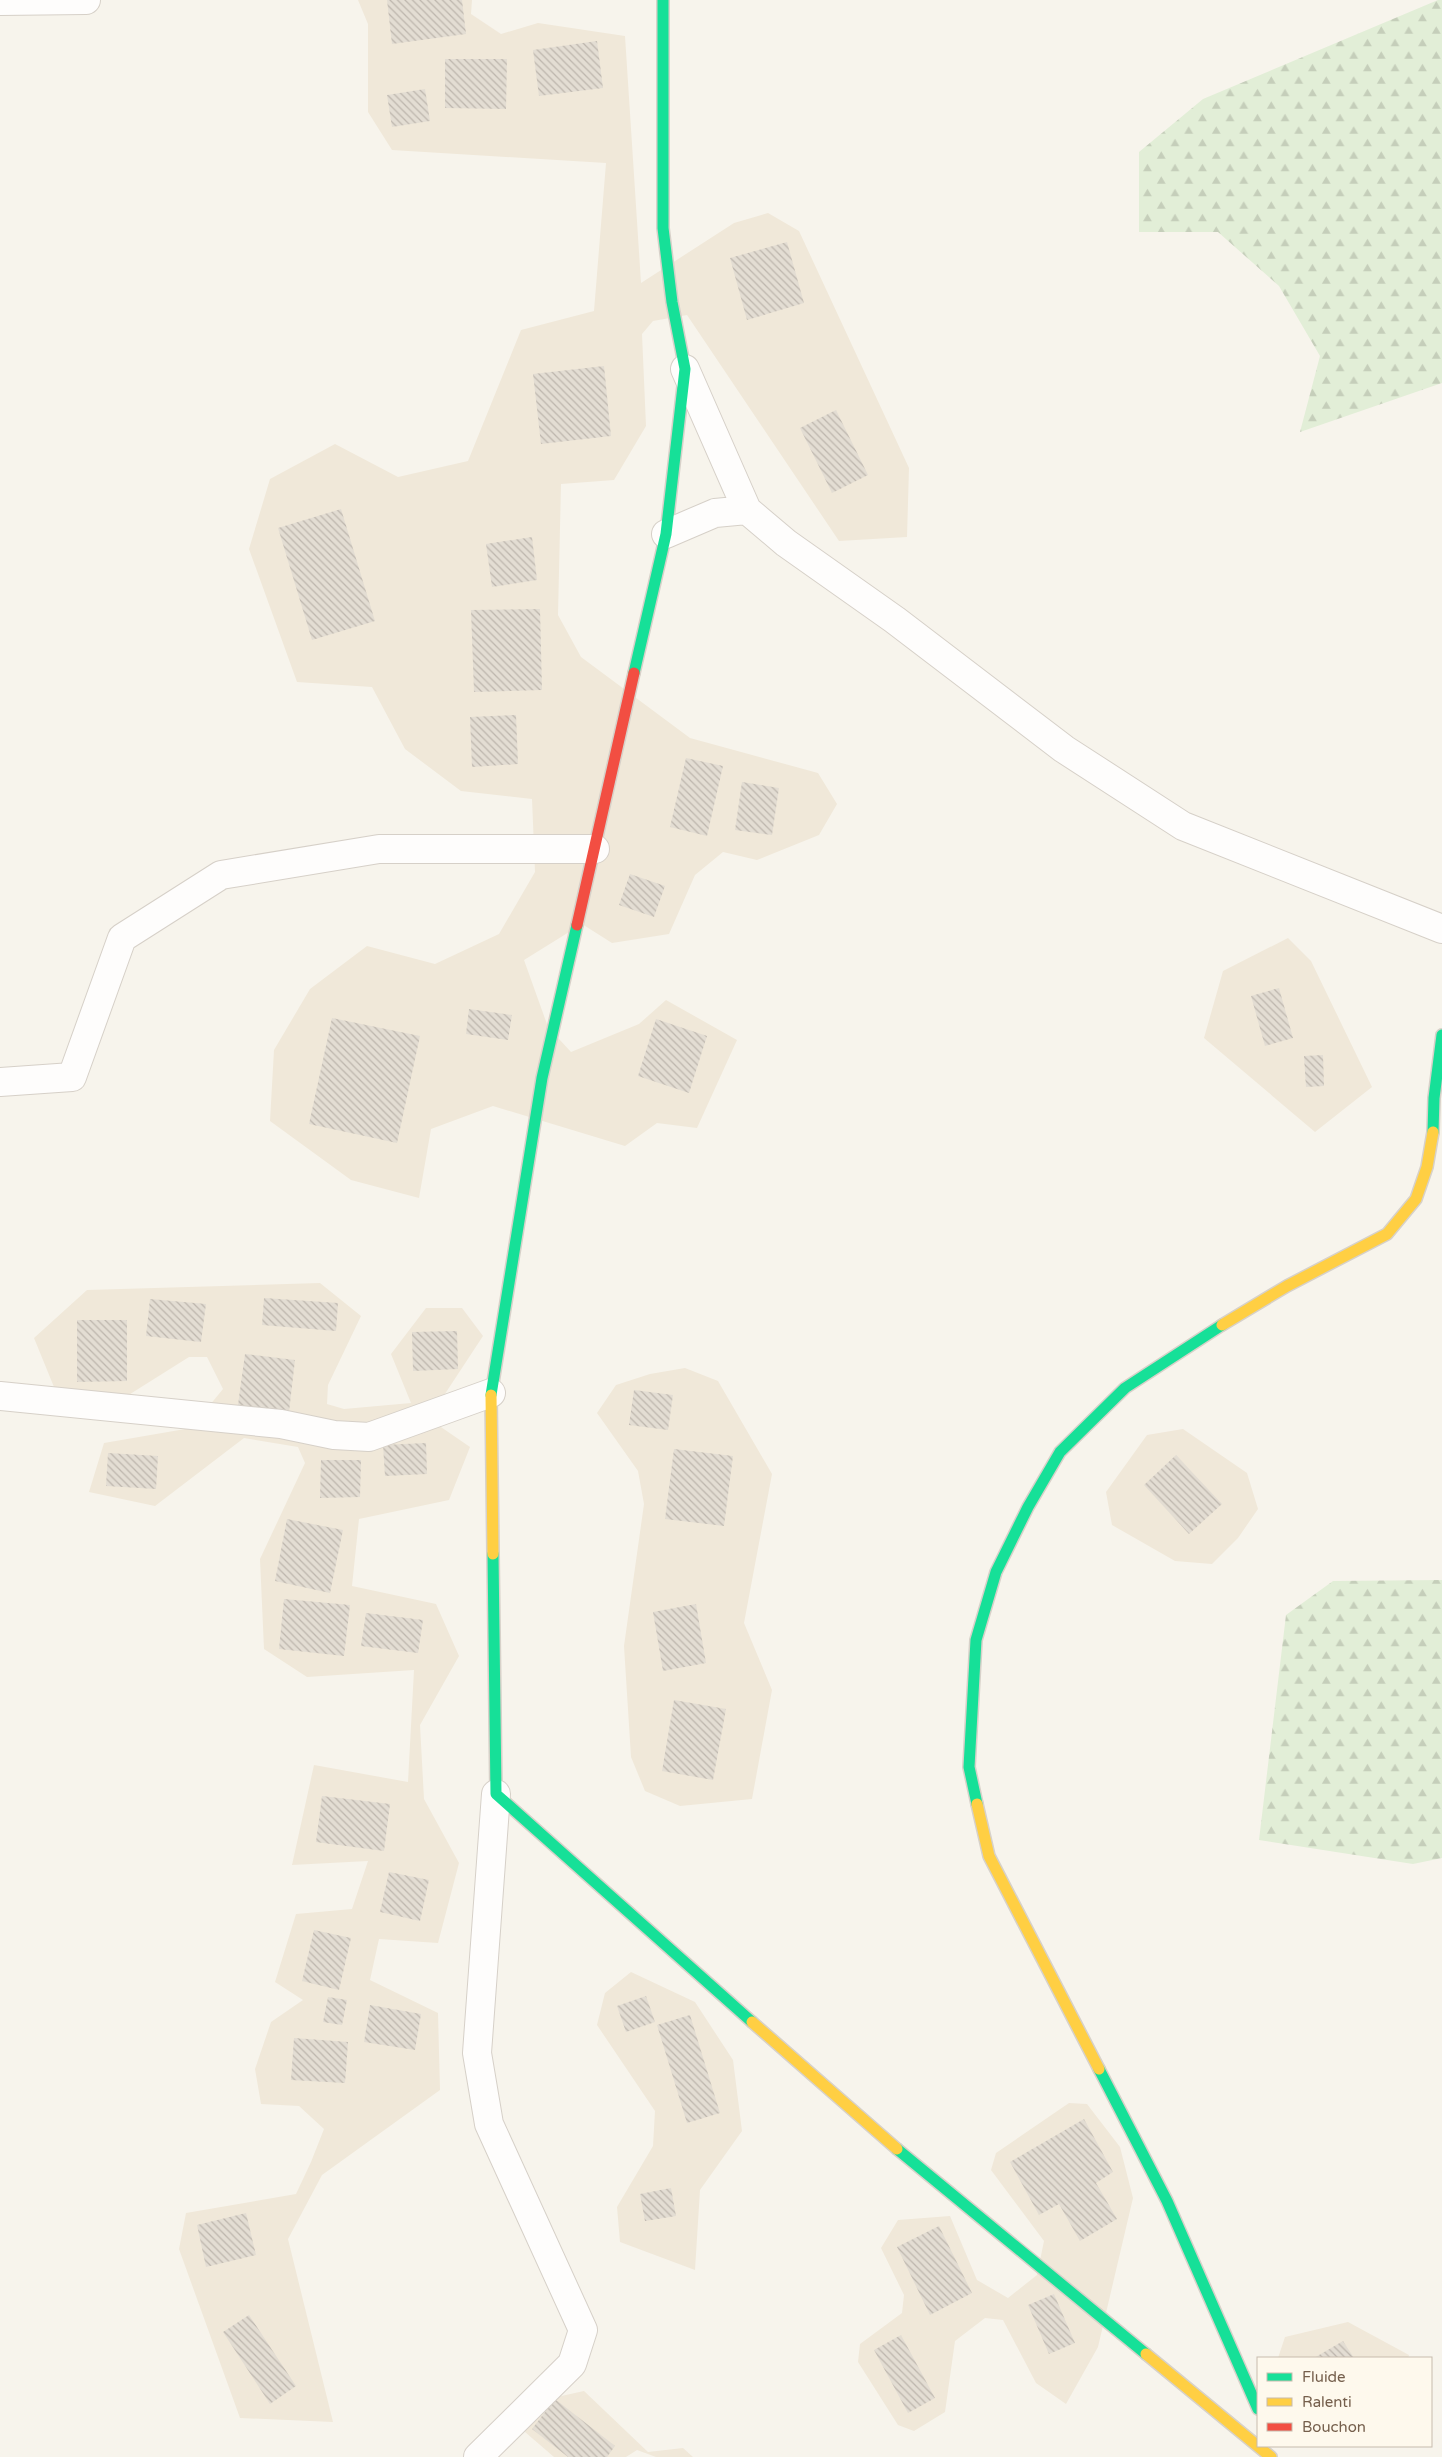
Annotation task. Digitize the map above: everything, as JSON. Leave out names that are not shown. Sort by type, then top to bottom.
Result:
[{"type":"street","points":[[0,1],[86,0]]},
{"type":"street","points":[[663,0],[663,228],[672,302],[685,369],[748,510],[786,544],[896,620],[1064,749],[1182,826],[1442,928]]},
{"type":"street","points":[[478,2457],[572,2364],[583,2330],[488,2124],[477,2053],[496,1794],[491,1393],[542,1078],[666,534],[685,369]]},
{"type":"street","points":[[666,534],[714,513],[748,510]]},
{"type":"street","points":[[0,1082],[72,1077],[122,938],[221,876],[380,849],[595,849]]},
{"type":"street","points":[[1257,2408],[1167,2201],[989,1856],[969,1767],[976,1640],[996,1572],[1028,1507],[1060,1452],[1125,1388],[1196,1340],[1286,1286],[1387,1234],[1416,1199],[1427,1167],[1433,1137],[1434,1098],[1442,1035]]},
{"type":"street","points":[[0,1396],[281,1424],[334,1435],[369,1437],[491,1393]]},
{"type":"street","points":[[496,1794],[862,2120],[1257,2445]]},
{"type":"street","points":[[1259,2447],[1271,2457]]},
{"type":"shaded area","points":[[358,0],[472,0],[471,14],[501,34],[538,23],[625,36],[641,283],[734,223],[768,213],[799,231],[909,468],[907,537],[839,541],[687,315],[653,321],[642,334],[646,426],[614,480],[561,484],[558,615],[581,657],[690,738],[818,773],[837,804],[819,835],[757,860],[723,852],[695,875],[669,934],[612,943],[582,924],[524,960],[548,1027],[571,1052],[639,1024],[666,1000],[737,1040],[697,1128],[657,1123],[625,1146],[493,1106],[431,1129],[419,1198],[351,1180],[270,1121],[274,1050],[310,989],[367,946],[435,964],[499,934],[535,872],[532,799],[461,791],[405,749],[372,687],[297,682],[249,549],[270,479],[335,444],[398,477],[468,461],[521,330],[594,311],[606,163],[392,150],[368,112],[368,24]]},
{"type":"shaded area","points":[[1288,938],[1311,961],[1372,1087],[1315,1132],[1204,1038],[1223,971]]},
{"type":"shaded area","points":[[320,1283],[361,1316],[328,1385],[327,1404],[344,1409],[411,1403],[391,1354],[426,1308],[462,1308],[483,1336],[437,1406],[438,1425],[470,1447],[449,1500],[359,1519],[352,1586],[436,1604],[459,1656],[420,1725],[424,1799],[459,1863],[438,1943],[379,1939],[370,1980],[438,2013],[440,2090],[322,2175],[288,2239],[333,2422],[240,2418],[179,2249],[186,2213],[296,2194],[311,2162],[324,2129],[299,2106],[261,2104],[255,2069],[271,2022],[303,2000],[275,1982],[296,1914],[352,1909],[368,1861],[292,1865],[314,1765],[408,1782],[414,1670],[307,1677],[264,1649],[260,1559],[305,1463],[298,1447],[244,1438],[155,1506],[89,1492],[104,1443],[191,1428],[223,1389],[207,1357],[189,1357],[127,1396],[54,1387],[34,1338],[87,1290]]},
{"type":"shaded area","points":[[685,1368],[718,1381],[772,1474],[744,1623],[772,1690],[752,1799],[680,1806],[645,1791],[631,1757],[624,1646],[644,1504],[638,1471],[597,1413],[616,1385],[650,1374]]},
{"type":"shaded area","points":[[1183,1429],[1247,1473],[1258,1509],[1238,1538],[1212,1564],[1175,1561],[1112,1525],[1106,1492],[1147,1435]]},
{"type":"shaded area","points":[[631,1972],[695,2002],[733,2060],[742,2131],[700,2190],[695,2270],[620,2242],[617,2207],[653,2146],[655,2111],[597,2025],[605,1993]]},
{"type":"shaded area","points":[[1069,2103],[1087,2104],[1120,2147],[1133,2198],[1098,2347],[1066,2404],[1036,2383],[1003,2320],[985,2318],[955,2341],[945,2412],[914,2431],[898,2425],[858,2362],[860,2344],[902,2313],[904,2295],[881,2248],[898,2220],[950,2216],[977,2280],[1008,2298],[1037,2275],[1044,2241],[991,2170],[996,2153]]},
{"type":"shaded area","points":[[1348,2322],[1409,2355],[1408,2357],[1278,2357],[1285,2337]]},
{"type":"shaded area","points":[[584,2391],[648,2452],[683,2448],[693,2457],[656,2457],[637,2450],[626,2457],[554,2457],[525,2432],[539,2401]]},
{"type":"green space","points":[[1438,0],[1442,0],[1442,383],[1300,432],[1320,356],[1279,286],[1218,232],[1139,232],[1139,152],[1203,99]]},
{"type":"green space","points":[[1442,1580],[1442,1858],[1413,1864],[1259,1840],[1286,1615],[1333,1581]]},
{"type":"building","points":[[387,0],[462,0],[466,34],[392,44]]},
{"type":"building","points":[[597,41],[603,88],[539,96],[533,50]]},
{"type":"building","points":[[445,59],[507,59],[506,109],[445,108]]},
{"type":"building","points":[[425,89],[430,121],[392,127],[387,95]]},
{"type":"building","points":[[787,242],[804,303],[747,320],[730,258]]},
{"type":"building","points":[[604,366],[611,436],[541,444],[533,374]]},
{"type":"building","points":[[836,410],[868,475],[832,493],[800,428]]},
{"type":"building","points":[[341,509],[375,621],[312,640],[278,528]]},
{"type":"building","points":[[532,537],[537,580],[492,587],[486,544]]},
{"type":"building","points":[[540,609],[542,690],[474,692],[471,610]]},
{"type":"building","points":[[516,715],[518,764],[472,767],[470,717]]},
{"type":"building","points":[[686,758],[723,766],[707,836],[670,827]]},
{"type":"building","points":[[742,782],[779,788],[772,835],[735,830]]},
{"type":"building","points":[[630,874],[665,886],[654,917],[619,905]]},
{"type":"building","points":[[1279,988],[1293,1038],[1265,1046],[1251,996]]},
{"type":"building","points":[[469,1009],[512,1015],[508,1040],[466,1034]]},
{"type":"building","points":[[332,1018],[420,1036],[397,1143],[309,1124]]},
{"type":"building","points":[[656,1019],[707,1036],[689,1093],[638,1076]]},
{"type":"building","points":[[1323,1055],[1324,1086],[1306,1087],[1304,1056]]},
{"type":"building","points":[[264,1298],[338,1303],[336,1331],[262,1325]]},
{"type":"building","points":[[150,1299],[206,1304],[201,1342],[146,1336]]},
{"type":"building","points":[[77,1320],[127,1320],[127,1381],[77,1382]]},
{"type":"building","points":[[457,1331],[458,1369],[413,1371],[412,1332]]},
{"type":"building","points":[[245,1354],[295,1360],[289,1412],[238,1405]]},
{"type":"building","points":[[634,1390],[673,1395],[668,1430],[629,1425]]},
{"type":"building","points":[[426,1443],[427,1474],[385,1476],[383,1445]]},
{"type":"building","points":[[674,1449],[733,1456],[724,1526],[665,1519]]},
{"type":"building","points":[[108,1453],[158,1456],[156,1489],[106,1486]]},
{"type":"building","points":[[1176,1455],[1222,1504],[1189,1534],[1144,1485]]},
{"type":"building","points":[[321,1460],[361,1460],[360,1497],[320,1498]]},
{"type":"building","points":[[287,1519],[343,1530],[330,1593],[275,1581]]},
{"type":"building","points":[[284,1599],[350,1605],[344,1656],[279,1649]]},
{"type":"building","points":[[696,1604],[706,1663],[663,1671],[653,1612]]},
{"type":"building","points":[[366,1613],[423,1620],[418,1653],[361,1646]]},
{"type":"building","points":[[674,1700],[726,1709],[713,1780],[662,1771]]},
{"type":"building","points":[[322,1796],[390,1804],[384,1851],[316,1842]]},
{"type":"building","points":[[389,1872],[429,1880],[420,1921],[380,1912]]},
{"type":"building","points":[[314,1930],[351,1938],[339,1990],[302,1981]]},
{"type":"building","points":[[646,1996],[655,2022],[626,2032],[617,2006]]},
{"type":"building","points":[[328,1997],[347,2000],[342,2025],[323,2022]]},
{"type":"building","points":[[370,2005],[421,2014],[415,2050],[364,2042]]},
{"type":"building","points":[[690,2015],[720,2113],[687,2123],[657,2025]]},
{"type":"building","points":[[294,2038],[348,2042],[345,2083],[291,2080]]},
{"type":"building","points":[[1084,2119],[1113,2172],[1096,2183],[1117,2219],[1080,2241],[1059,2204],[1039,2215],[1010,2162]]},
{"type":"building","points":[[671,2188],[676,2216],[645,2221],[640,2194]]},
{"type":"building","points":[[246,2213],[256,2255],[206,2267],[197,2225]]},
{"type":"building","points":[[939,2226],[972,2293],[930,2315],[897,2247]]},
{"type":"building","points":[[1054,2294],[1075,2343],[1049,2354],[1028,2305]]},
{"type":"building","points":[[249,2315],[296,2386],[270,2404],[223,2332]]},
{"type":"building","points":[[901,2335],[935,2398],[908,2413],[874,2350]]},
{"type":"building","points":[[1343,2341],[1353,2357],[1316,2357]]},
{"type":"building","points":[[555,2399],[615,2446],[607,2457],[568,2457],[532,2429]]},
{"type":"traffic: fast","points":[[634,673],[666,534],[685,369],[672,302],[663,228],[663,0]]},
{"type":"traffic: fast","points":[[491,1395],[542,1078],[577,925]]},
{"type":"traffic: fast","points":[[1433,1132],[1434,1098],[1442,1035]]},
{"type":"traffic: fast","points":[[977,1804],[969,1767],[976,1640],[996,1572],[1028,1507],[1060,1452],[1125,1388],[1222,1325]]},
{"type":"traffic: fast","points":[[493,1554],[496,1794],[752,2022]]},
{"type":"traffic: fast","points":[[1099,2069],[1167,2201],[1257,2407]]},
{"type":"traffic: fast","points":[[897,2149],[1146,2354]]},
{"type":"traffic: slow","points":[[1222,1325],[1287,1286],[1387,1234],[1416,1199],[1427,1167],[1433,1132]]},
{"type":"traffic: slow","points":[[491,1395],[493,1554]]},
{"type":"traffic: slow","points":[[977,1804],[989,1856],[1099,2069]]},
{"type":"traffic: slow","points":[[752,2022],[897,2149]]},
{"type":"traffic: slow","points":[[1146,2354],[1257,2445]]},
{"type":"traffic: slow","points":[[1259,2447],[1271,2457]]},
{"type":"traffic: jam","points":[[577,925],[634,673]]}]
